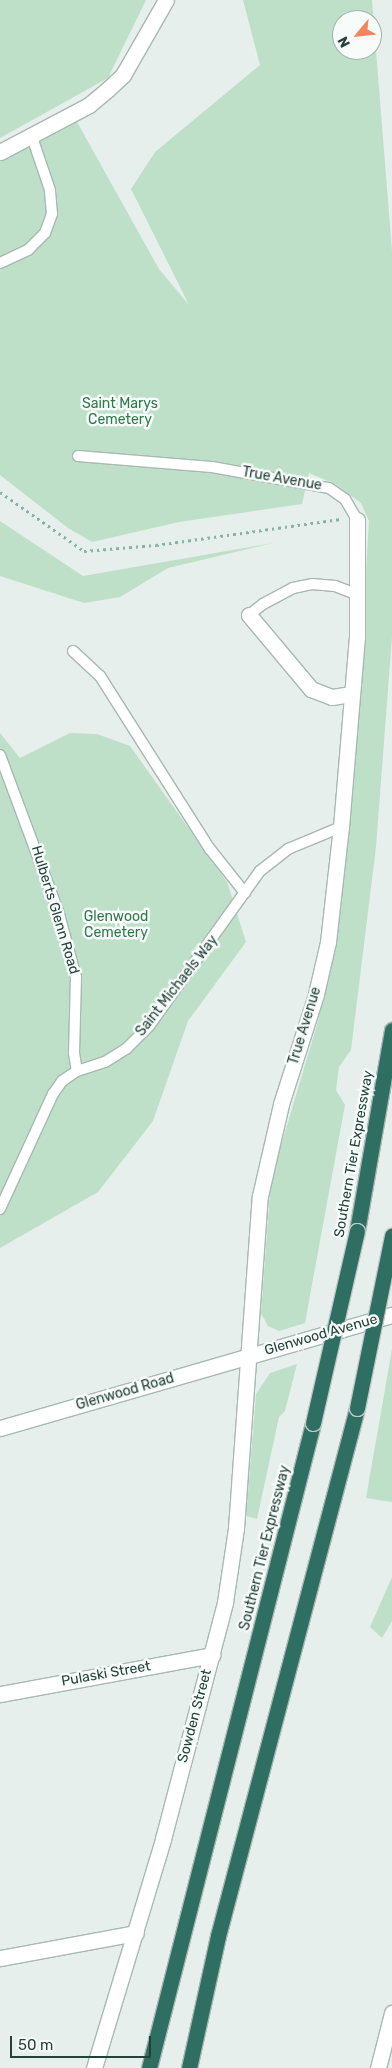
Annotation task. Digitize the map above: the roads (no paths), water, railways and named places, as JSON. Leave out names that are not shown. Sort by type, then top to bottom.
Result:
[{"type":"highway","name":"Southern Tier Expressway","points":[[149,2068],[153,2046],[313,1423],[358,1231],[392,1030]]},
{"type":"highway","points":[[189,2068],[218,1936],[357,1408],[392,1236]]},
{"type":"highway","points":[[144,2068],[153,2046]]},
{"type":"street","points":[[0,152],[32,137],[89,105],[123,75],[166,0]]},
{"type":"street","name":"True Avenue","points":[[250,1355],[260,1196],[281,1104],[316,994],[328,942],[341,827],[352,694],[358,594],[357,520]]},
{"type":"street","points":[[249,615],[311,689],[332,697],[352,694]]},
{"type":"street","name":"Glenwood Avenue","points":[[250,1355],[392,1315]]},
{"type":"street","name":"Glenwood Road","points":[[0,1428],[250,1355]]},
{"type":"street","name":"Sowden Street","points":[[94,2068],[136,1933],[212,1654],[224,1602],[236,1528],[250,1355]]},
{"type":"street","name":"Pulaski Street","points":[[0,1694],[212,1654]]},
{"type":"street","points":[[0,1958],[136,1933]]},
{"type":"street","points":[[378,2068],[392,2013]]},
{"type":"lane","points":[[0,263],[28,250],[45,233],[52,214],[50,190],[32,137]]},
{"type":"lane","name":"True Avenue","points":[[78,456],[212,467],[329,488],[345,499],[357,520]]},
{"type":"lane","points":[[249,615],[263,604],[293,588],[312,584],[334,586],[358,594]]},
{"type":"lane","points":[[73,650],[100,676],[210,849],[245,893]]},
{"type":"lane","name":"Hulberts Glenn Road","points":[[0,755],[59,914],[76,978],[74,1053],[77,1070]]},
{"type":"lane","name":"Saint Michaels Way","points":[[0,1209],[53,1094],[77,1070],[105,1062],[126,1049],[149,1026],[260,871],[288,849],[341,827]]},
{"type":"park label","name":"Saint Marys Cemetery","points":[[120,412]]},
{"type":"park label","name":"Glenwood Cemetery","points":[[116,926]]}]
